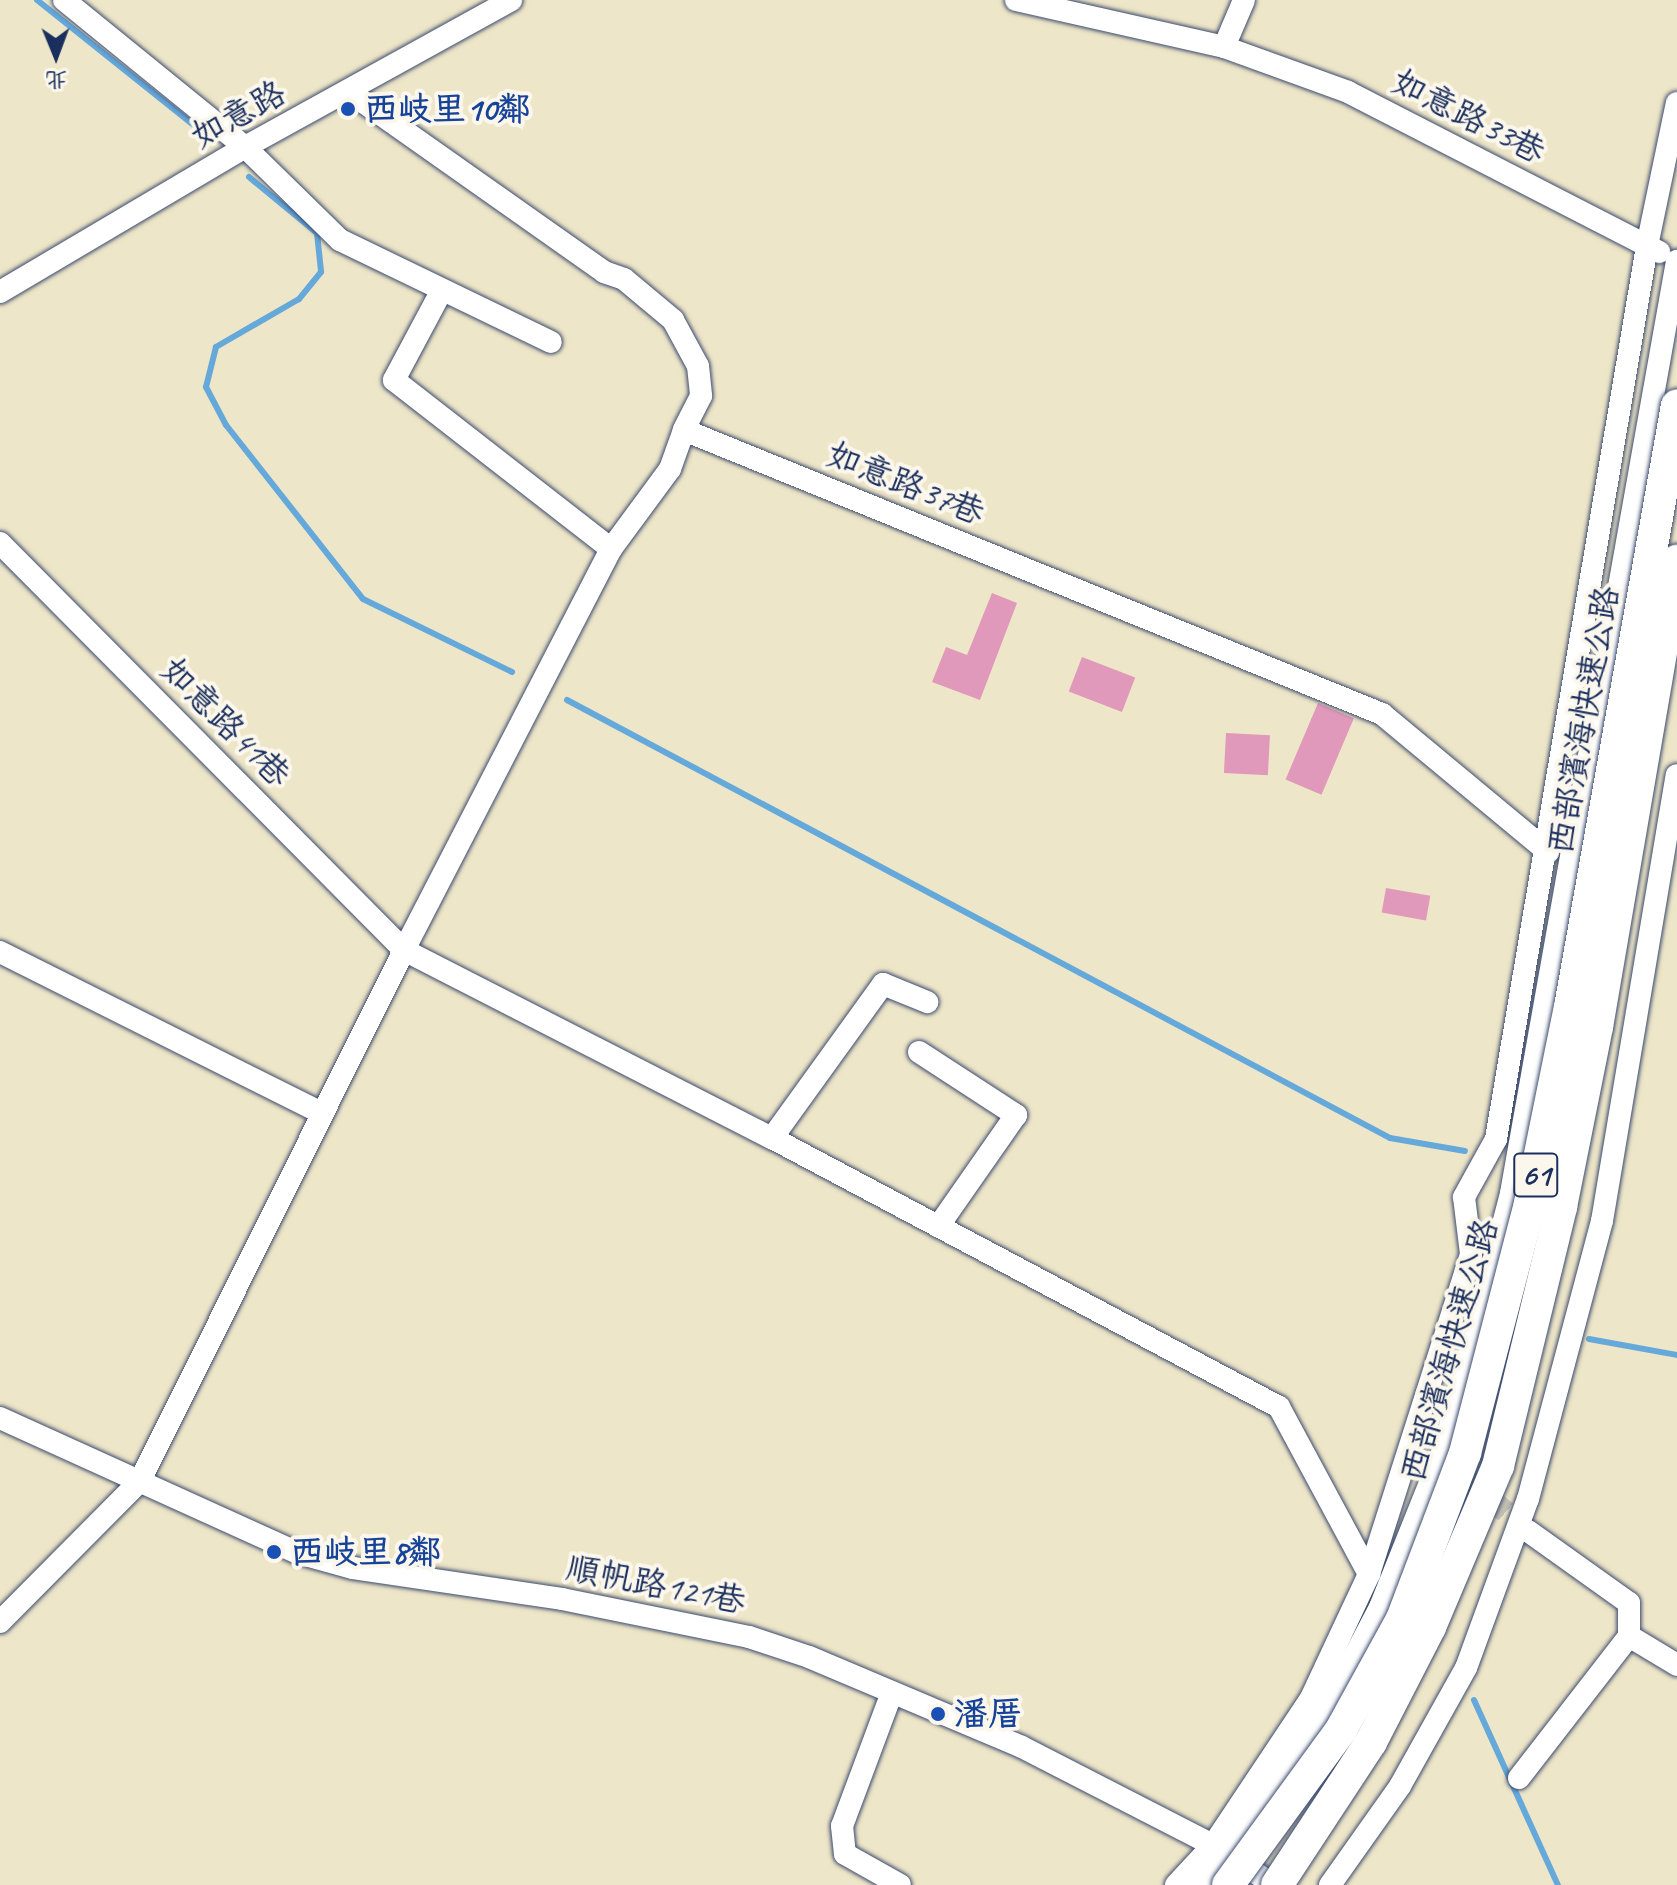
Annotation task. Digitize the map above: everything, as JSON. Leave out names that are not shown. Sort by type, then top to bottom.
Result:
[{"type":"highway","name":"西部濱海快速公路","points":[[1223,1862],[1341,1730],[1402,1619],[1465,1453],[1530,1203],[1570,1007],[1677,405]]},
{"type":"highway","name":"西部濱海快速公路","points":[[1276,1885],[1371,1742],[1430,1627],[1498,1466],[1561,1207],[1597,1027],[1677,561]]},
{"type":"street","points":[[64,0],[245,147],[340,240],[551,342]]},
{"type":"street","name":"如意路","points":[[0,292],[245,147],[511,0]]},
{"type":"street","name":"如意路33巷","points":[[1016,0],[1224,47],[1348,92],[1677,260]]},
{"type":"street","points":[[1224,47],[1244,0]]},
{"type":"street","points":[[3,1615],[140,1481],[404,950],[611,549],[670,469],[701,396],[698,366],[673,320],[624,279],[604,272],[349,92]]},
{"type":"street","points":[[1176,1885],[1223,1862],[1311,1698],[1369,1574],[1471,1254],[1464,1197],[1496,1139],[1548,852],[1647,246],[1677,103]]},
{"type":"street","points":[[1201,1885],[1223,1862],[1329,1704],[1380,1607],[1445,1445],[1511,1193],[1677,260]]},
{"type":"street","points":[[442,290],[394,380],[611,549]]},
{"type":"street","name":"如意路37巷","points":[[684,430],[1382,714],[1548,852]]},
{"type":"street","name":"如意路41巷","points":[[0,543],[404,950]]},
{"type":"street","points":[[1330,1885],[1400,1786],[1466,1668],[1528,1499],[1602,1221],[1677,775]]},
{"type":"street","points":[[404,950],[772,1138],[1279,1407],[1369,1574]]},
{"type":"street","points":[[0,952],[322,1113]]},
{"type":"street","points":[[772,1138],[883,984],[927,1002]]},
{"type":"street","points":[[919,1052],[1016,1115],[938,1227]]},
{"type":"street","name":"順帆路121巷","points":[[0,1418],[298,1553],[353,1568],[562,1599],[749,1637],[809,1657],[891,1695],[1022,1747],[1223,1862],[1276,1885]]},
{"type":"street","points":[[1519,1778],[1629,1636],[1629,1603],[1528,1531]]},
{"type":"street","points":[[1629,1636],[1677,1665]]},
{"type":"street","points":[[891,1695],[842,1826],[845,1854],[900,1885]]},
{"type":"building","points":[[992,593],[1017,603],[980,700],[932,682],[946,647],[967,655]]},
{"type":"building","points":[[1082,657],[1135,677],[1122,712],[1069,692]]},
{"type":"building","points":[[1318,703],[1354,718],[1321,795],[1286,779]]},
{"type":"building","points":[[1226,733],[1270,735],[1268,775],[1224,773]]},
{"type":"building","points":[[1386,888],[1430,896],[1426,920],[1382,913]]},
{"type":"waterway","points":[[37,0],[211,139]]},
{"type":"waterway","points":[[249,177],[317,233],[321,272],[299,299],[216,347],[206,387],[226,425],[363,599],[512,672]]},
{"type":"waterway","points":[[567,700],[1390,1138],[1465,1151]]},
{"type":"waterway","points":[[1589,1339],[1677,1355]]},
{"type":"waterway","points":[[1474,1700],[1558,1885]]},
{"type":"tunnel","points":[[1414,1433],[1528,1531]]},
{"type":"place","name":"西岐里10鄰","points":[[348,109]]},
{"type":"place","name":"西岐里8鄰","points":[[274,1552]]},
{"type":"place","name":"潘厝","points":[[938,1714]]}]
